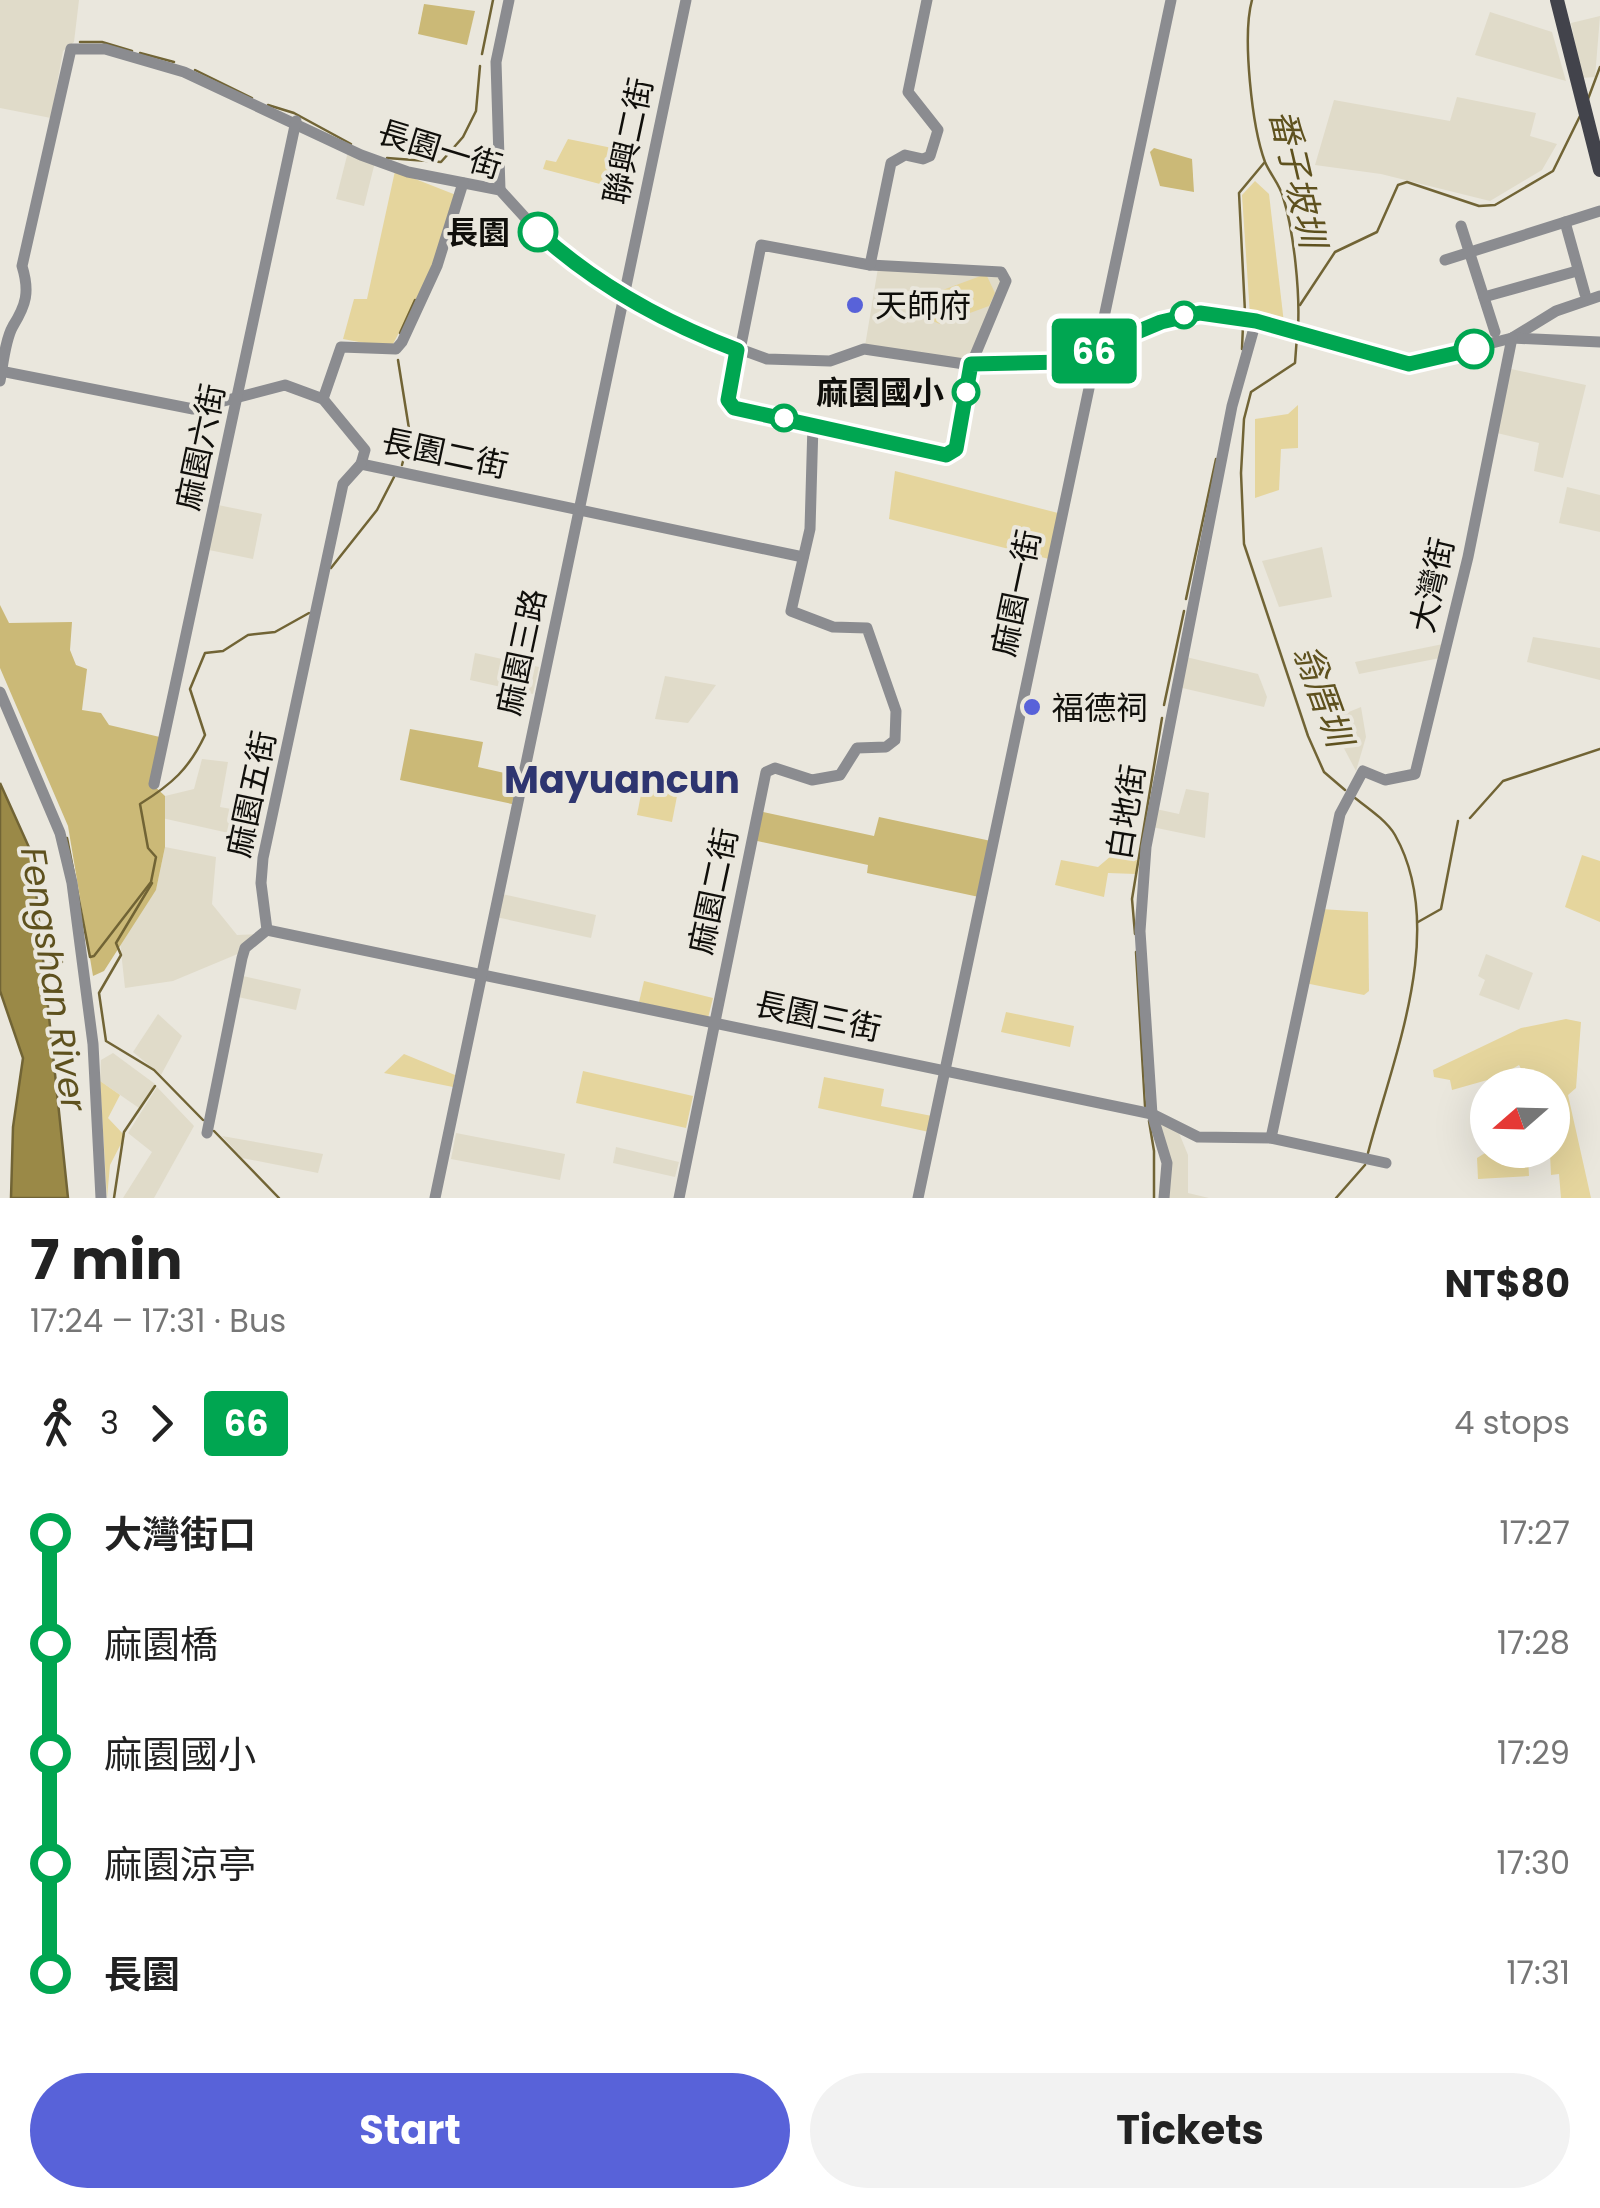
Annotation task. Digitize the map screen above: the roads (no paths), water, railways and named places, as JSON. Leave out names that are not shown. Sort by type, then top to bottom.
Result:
[{"type":"main road","points":[[1557,0],[1600,170]]},
{"type":"street","points":[[500,190],[497,45],[509,0]]},
{"type":"street","name":"聯興二街","points":[[624,294],[686,0]]},
{"type":"street","points":[[870,265],[891,163],[905,155],[923,159],[934,147],[938,130],[908,92],[928,0]]},
{"type":"street","name":"麻園一街","points":[[918,1198],[1094,350],[1171,0]]},
{"type":"street","name":"長園一街","points":[[1,375],[14,326],[23,317],[28,287],[22,266],[70,49],[106,49],[184,72],[296,121],[361,155],[500,190],[541,235],[674,325],[737,350],[795,363],[830,361],[864,348],[971,364],[1054,364],[1182,315],[1224,314],[1409,364],[1512,338]]},
{"type":"street","name":"麻園六街","points":[[154,784],[296,121]]},
{"type":"street","points":[[1,375],[193,409],[285,385],[323,399],[341,347],[396,349],[402,342],[437,266],[463,183]]},
{"type":"street","points":[[1445,260],[1600,211]]},
{"type":"street","points":[[1565,222],[1585,294]]},
{"type":"street","points":[[1461,226],[1495,332]]},
{"type":"street","points":[[761,245],[870,265],[1001,272],[1006,281],[971,364],[956,449],[950,454],[729,405],[761,245]]},
{"type":"street","points":[[1484,297],[1577,271]]},
{"type":"street","name":"麻園三路","points":[[435,1198],[624,294]]},
{"type":"street","points":[[1512,338],[1556,311],[1600,296]]},
{"type":"street","name":"白地街","points":[[1164,1198],[1167,1163],[1152,1114],[1140,931],[1146,847],[1232,406],[1256,321]]},
{"type":"street","points":[[1512,338],[1600,342]]},
{"type":"street","name":"大灣街","points":[[1271,1138],[1335,828],[1364,771],[1384,780],[1415,774],[1468,557],[1512,338]]},
{"type":"street","name":"長園二街","points":[[323,399],[366,450],[361,464],[804,557]]},
{"type":"street","name":"麻園二街","points":[[679,1198],[766,772],[775,768],[812,780],[840,774],[857,748],[886,747],[894,740],[896,711],[866,628],[833,627],[791,611],[810,529],[812,424]]},
{"type":"street","name":"麻園五街","points":[[267,930],[261,883],[264,858],[343,484],[361,464]]},
{"type":"street","points":[[0,692],[60,832],[72,883],[93,1044],[101,1198]]},
{"type":"street","points":[[207,1133],[245,948],[267,930]]},
{"type":"street","name":"長園三街","points":[[267,930],[1152,1114],[1198,1137],[1271,1138],[1386,1163]]},
{"type":"waterway","points":[[482,54],[493,0]]},
{"type":"waterway","name":"番子坡圳","points":[[1252,0],[1248,58],[1253,105],[1260,146],[1282,193],[1290,227],[1298,328]]},
{"type":"waterway","points":[[80,42],[102,42],[132,51]]},
{"type":"waterway","points":[[140,53],[174,62]]},
{"type":"waterway","points":[[387,158],[441,162],[463,137],[476,111],[480,66]]},
{"type":"waterway","points":[[1588,99],[1600,67]]},
{"type":"waterway","points":[[195,70],[252,98]]},
{"type":"waterway","points":[[268,105],[294,113],[351,144]]},
{"type":"waterway","points":[[1300,305],[1335,252],[1377,232],[1398,185],[1407,182],[1479,206],[1495,205],[1553,171],[1580,116]]},
{"type":"waterway","points":[[1245,312],[1239,193],[1264,163]]},
{"type":"waterway","points":[[400,333],[415,300]]},
{"type":"waterway","points":[[1242,349],[1243,325]]},
{"type":"waterway","name":"翁厝圳","points":[[1297,336],[1295,363],[1251,392],[1244,419],[1244,544],[1308,736],[1324,772],[1345,790]]},
{"type":"waterway","points":[[398,360],[410,435],[402,465]]},
{"type":"waterway","points":[[1186,599],[1216,459]]},
{"type":"waterway","points":[[331,568],[377,510],[394,477]]},
{"type":"waterway","points":[[1164,705],[1184,611]]},
{"type":"waterway","name":"Fengshan River","points":[[67,838],[90,957],[151,882],[156,857],[148,848],[140,804],[178,775],[205,735],[190,689],[205,653],[223,651],[248,635],[275,632],[309,613]]},
{"type":"waterway","points":[[1135,934],[1132,899],[1162,718]]},
{"type":"waterway","points":[[1470,818],[1503,781],[1600,749]]},
{"type":"waterway","name":"翁厝圳","points":[[1355,798],[1395,835],[1410,872],[1417,911],[1411,994],[1368,1153]]},
{"type":"waterway","points":[[1418,922],[1441,909],[1458,821]]},
{"type":"waterway","points":[[152,883],[116,943],[121,955],[99,993],[106,1041],[154,1070],[203,1120]]},
{"type":"waterway","points":[[1136,952],[1145,1106]]},
{"type":"waterway","name":"Fengshan River","points":[[44,965],[62,962]]},
{"type":"waterway","points":[[114,1198],[124,1132],[155,1086]]},
{"type":"waterway","points":[[1149,1121],[1154,1151],[1154,1198]]},
{"type":"waterway","points":[[214,1131],[279,1198]]},
{"type":"waterway","name":"翁厝圳","points":[[1336,1198],[1365,1165]]},
{"type":"place","name":"長園","points":[[538,232]]},
{"type":"place","name":"天師府","points":[[855,305]]},
{"type":"place","name":"麻園國小","points":[[966,392]]},
{"type":"place","name":"福德祠","points":[[1032,707]]},
{"type":"district","name":"Mayuancun","points":[[622,779]]}]
